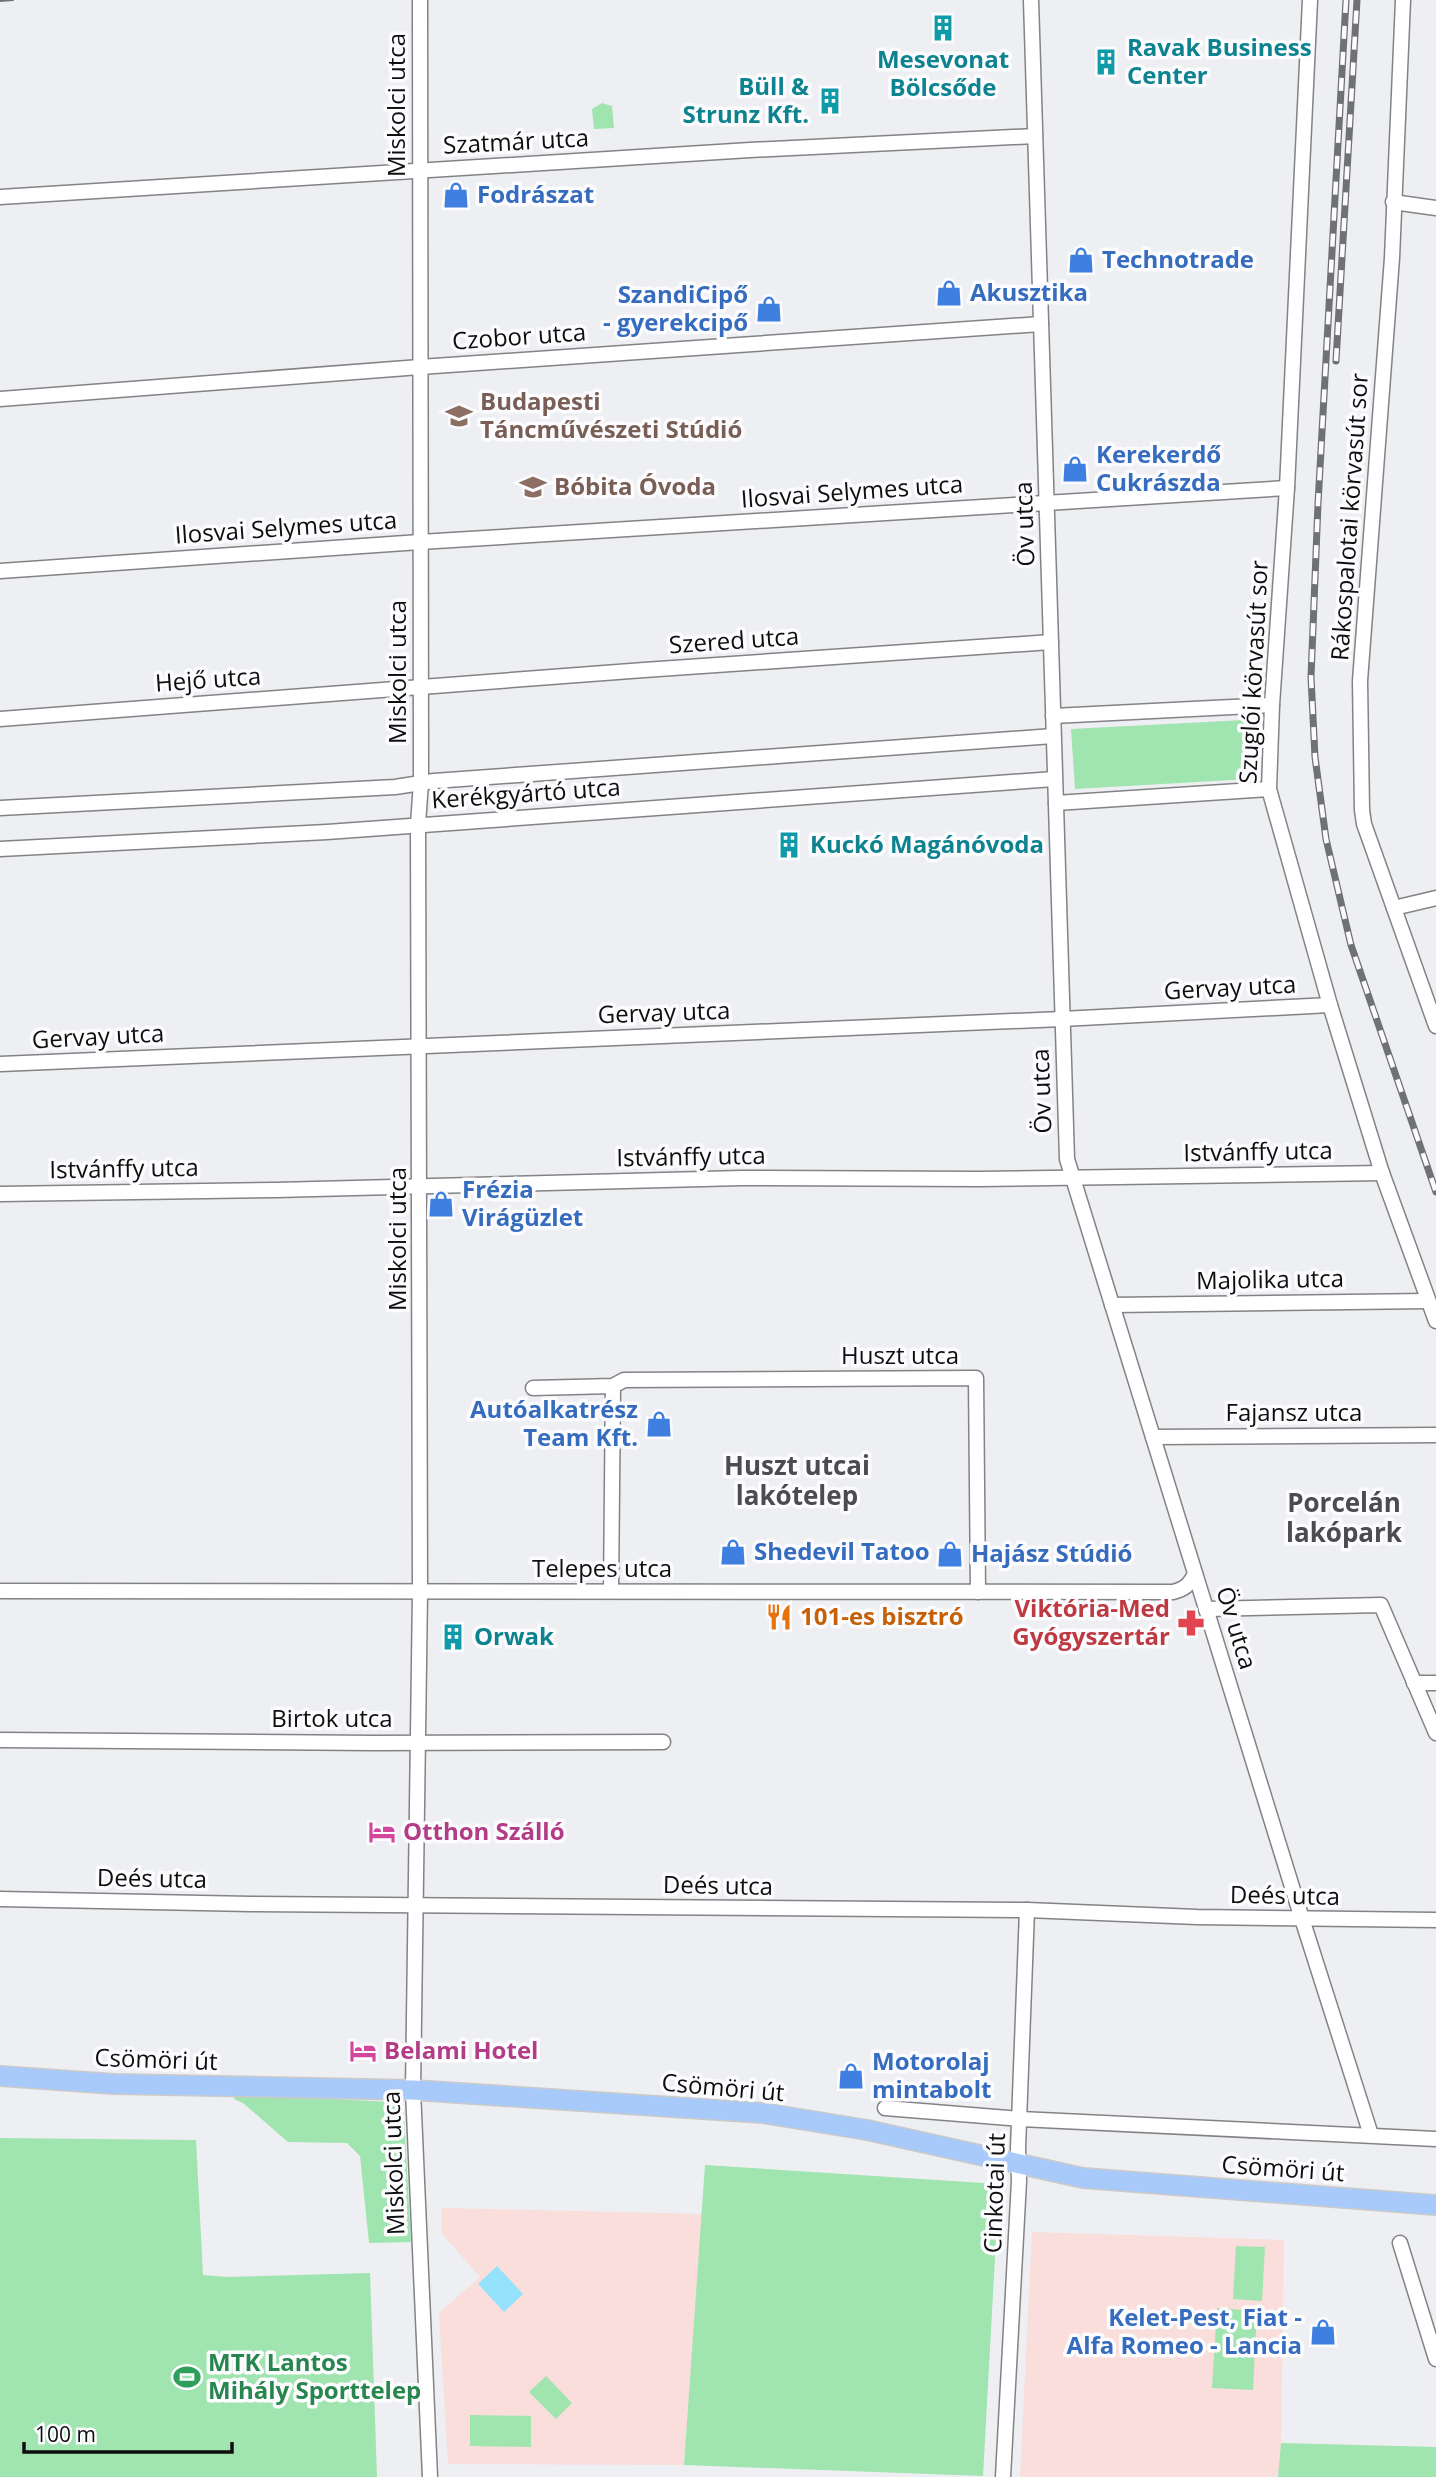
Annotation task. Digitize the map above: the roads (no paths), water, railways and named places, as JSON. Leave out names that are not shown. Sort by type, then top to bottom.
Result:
[{"type":"main road","name":"Csömöri út","points":[[0,2077],[114,2084],[413,2090],[763,2113],[867,2130],[1083,2178],[1122,2183],[1436,2204]]},
{"type":"street","name":"Miskolci utca","points":[[420,0],[420,1592],[413,2090],[430,2477]]},
{"type":"street","name":"Öv utca","points":[[1031,0],[1067,1159],[1371,2135]]},
{"type":"street","name":"Szuglói körvasút sor","points":[[1310,0],[1287,488],[1269,789],[1330,1005],[1382,1174],[1436,1321]]},
{"type":"street","name":"Rákospalotai körvasút sor","points":[[1403,0],[1392,258],[1360,681],[1359,731],[1364,824],[1436,1026]]},
{"type":"street","name":"Szatmár utca","points":[[0,197],[750,150],[1035,136]]},
{"type":"street","points":[[1393,202],[1436,208]]},
{"type":"street","name":"Czobor utca","points":[[0,398],[1041,324]]},
{"type":"street","name":"Ilosvai Selymes utca","points":[[0,570],[1287,488]]},
{"type":"street","name":"Szered utca","points":[[420,688],[1051,642]]},
{"type":"street","name":"Hejő utca","points":[[0,719],[420,688]]},
{"type":"street","points":[[1053,716],[1272,705]]},
{"type":"street","name":"Kerékgyártó utca","points":[[0,808],[395,787],[421,782],[1054,736]]},
{"type":"street","name":"Kerékgyártó utca","points":[[0,849],[314,833],[1054,779]]},
{"type":"street","points":[[1056,803],[1269,789]]},
{"type":"street","points":[[1394,908],[1436,898]]},
{"type":"street","name":"Gervay utca","points":[[0,1064],[1062,1020],[1330,1005]]},
{"type":"street","name":"Istvánffy utca","points":[[0,1194],[742,1178],[1382,1174]]},
{"type":"street","name":"Majolika utca","points":[[1112,1305],[1428,1301]]},
{"type":"street","name":"Huszt utca","points":[[533,1388],[613,1386],[624,1380],[976,1378],[978,1592]]},
{"type":"street","points":[[611,1591],[613,1386]]},
{"type":"street","name":"Fajansz utca","points":[[1153,1437],[1436,1435]]},
{"type":"street","name":"Telepes utca","points":[[0,1591],[1173,1591],[1183,1590],[1195,1574]]},
{"type":"street","points":[[1206,1609],[1381,1605],[1436,1733]]},
{"type":"street","points":[[1414,1683],[1436,1683]]},
{"type":"street","name":"Birtok utca","points":[[0,1740],[663,1742]]},
{"type":"street","name":"Deés utca","points":[[0,1899],[1027,1910],[1189,1917],[1436,1920]]},
{"type":"street","name":"Cinkotai út","points":[[1003,2477],[1016,2248],[1027,1910]]},
{"type":"street","name":"Csömöri út","points":[[885,2108],[1020,2119],[1436,2139]]},
{"type":"street","points":[[1400,2243],[1436,2359]]},
{"type":"water","points":[[497,2266],[523,2294],[504,2312],[478,2284]]},
{"type":"tram line","points":[[0,1],[13,0]]},
{"type":"railway","points":[[1346,0],[1318,504],[1311,677],[1315,757],[1326,839],[1351,945],[1436,1192]]},
{"type":"railway","points":[[1336,361],[1357,0]]},
{"type":"place","name":"Mesevonat Bölcsőde","points":[[943,28]]},
{"type":"place","name":"Ravak Business Center","points":[[1106,62]]},
{"type":"place","name":"Büll & Strunz Kft.","points":[[830,101]]},
{"type":"place","name":"Fodrászat","points":[[456,195]]},
{"type":"place","name":"Technotrade","points":[[1081,260]]},
{"type":"place","name":"Akusztika","points":[[949,293]]},
{"type":"place","name":"SzandiCipő - gyerekcipő","points":[[769,309]]},
{"type":"place","name":"Budapesti Táncművészeti Stúdió","points":[[459,416]]},
{"type":"place","name":"Kerekerdő Cukrászda","points":[[1075,469]]},
{"type":"place","name":"Bóbita Óvoda","points":[[533,487]]},
{"type":"place","name":"Kuckó Magánóvoda","points":[[789,845]]},
{"type":"place","name":"Frézia Virágüzlet","points":[[441,1204]]},
{"type":"place","name":"Autóalkatrész Team Kft.","points":[[659,1424]]},
{"type":"place","name":"Shedevil Tatoo","points":[[733,1552]]},
{"type":"place","name":"Hajász Stúdió","points":[[950,1554]]},
{"type":"place","name":"101-es bisztró","points":[[779,1617]]},
{"type":"place","name":"Viktória-Med Gyógyszertár","points":[[1191,1623]]},
{"type":"place","name":"Orwak","points":[[453,1637]]},
{"type":"place","name":"Otthon Szálló","points":[[382,1832]]},
{"type":"place","name":"Belami Hotel","points":[[363,2051]]},
{"type":"place","name":"Motorolaj mintabolt","points":[[851,2076]]},
{"type":"place","name":"Kelet-Pest, Fiat - Alfa Romeo - Lancia","points":[[1323,2332]]},
{"type":"place","name":"MTK Lantos Mihály Sporttelep","points":[[187,2377]]},
{"type":"district","name":"Huszt utcai lakótelep","points":[[797,1481]]},
{"type":"district","name":"Porcelán lakópark","points":[[1344,1518]]}]
